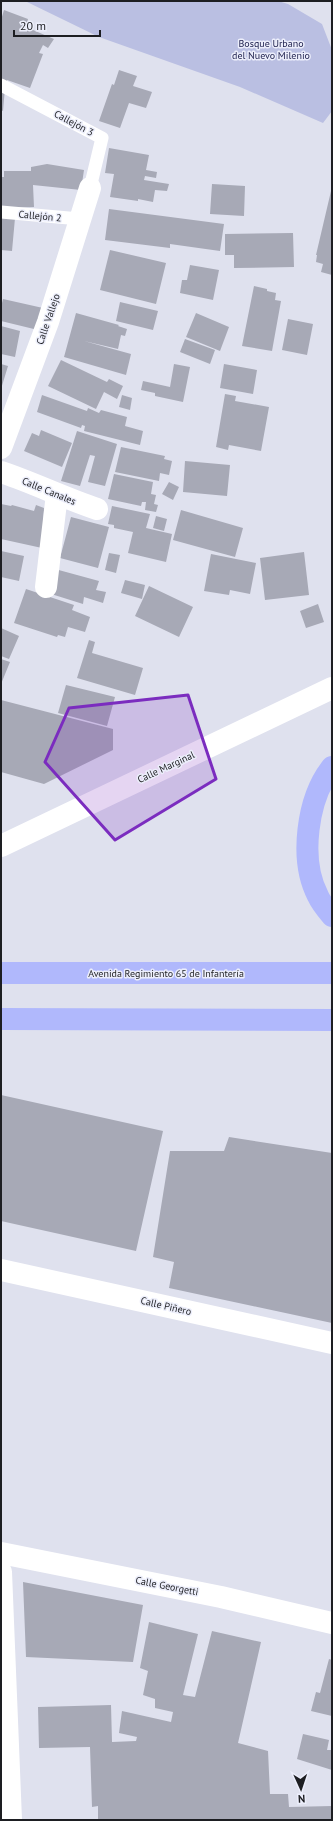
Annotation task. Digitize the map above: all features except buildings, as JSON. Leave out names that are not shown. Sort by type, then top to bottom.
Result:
[{"type":"highway","points":[[332,767],[318,790],[308,830],[307,846],[317,896],[332,916]]},
{"type":"highway","name":"Avenida Regimiento 65 de Infantería","points":[[1,973],[332,973]]},
{"type":"highway","points":[[1,1019],[332,1020]]},
{"type":"street","name":"Calle Vallejo","points":[[1,448],[48,322],[90,188]]},
{"type":"street","name":"Calle Canales","points":[[1,472],[97,509]]},
{"type":"street","points":[[46,587],[57,494]]},
{"type":"street","name":"Calle Marginal","points":[[1,846],[332,688]]},
{"type":"street","name":"Calle Piñero","points":[[1,1270],[332,1343]]},
{"type":"street","name":"Calle Georgetti","points":[[1,1553],[221,1597],[332,1623]]},
{"type":"street","points":[[1,1572],[11,1820]]},
{"type":"lane","name":"Callejón 3","points":[[1,85],[102,138],[90,188]]},
{"type":"lane","name":"Callejón 2","points":[[1,212],[80,219]]},
{"type":"highlighted area","points":[[188,695],[216,779],[115,840],[45,762],[69,708]]},
{"type":"green space","name":"Bosque Urbano del Nuevo Milenio","points":[[25,1],[278,1],[288,4],[322,24],[332,50],[332,111],[323,123],[240,87],[99,37]]}]
